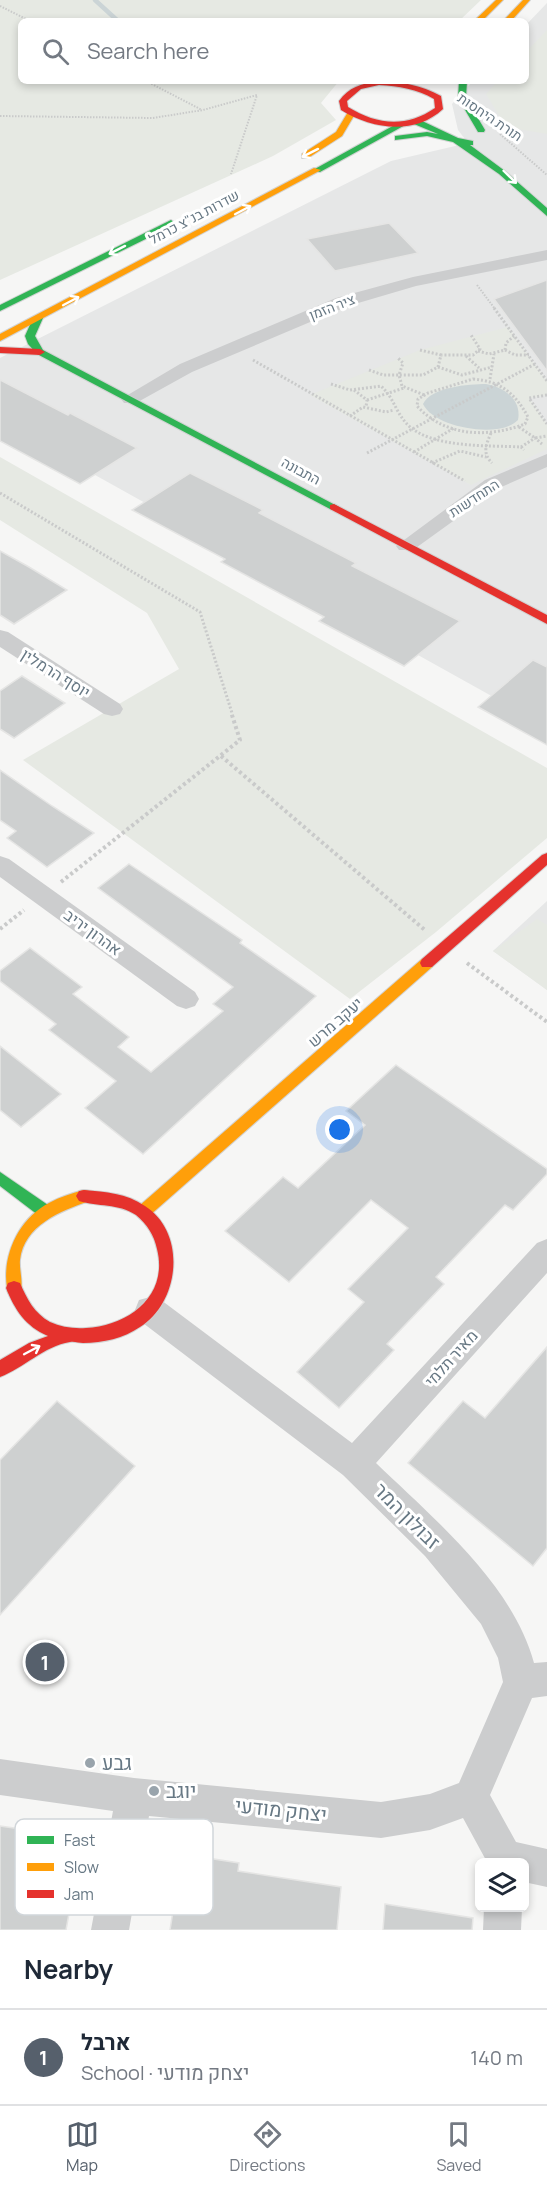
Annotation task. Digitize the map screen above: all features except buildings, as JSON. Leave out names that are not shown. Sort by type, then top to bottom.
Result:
[{"type":"street","points":[[481,18],[500,0]]},
{"type":"street","points":[[510,18],[527,0]]},
{"type":"street","points":[[375,84],[365,85],[346,95],[343,101],[344,108],[351,114],[373,122],[403,124],[417,122],[434,114],[436,98],[443,84]]},
{"type":"street","name":"תורת היחסות","points":[[406,84],[415,86],[436,98],[495,139]]},
{"type":"street","points":[[463,84],[462,98],[481,130]]},
{"type":"street","points":[[297,160],[339,135],[351,114]]},
{"type":"street","name":"תורת היחסות","points":[[417,122],[470,143],[493,160],[547,213]]},
{"type":"street","name":"שדרות בנ\"צ כרמל","points":[[0,338],[403,124]]},
{"type":"street","points":[[348,155],[417,133],[438,135],[470,143]]},
{"type":"street","name":"שדרות בנ\"צ כרמל","points":[[0,308],[180,218]]},
{"type":"street","name":"ציר הזמן","points":[[130,399],[186,368],[342,302],[391,287],[547,255]]},
{"type":"street","points":[[38,318],[29,332],[30,340],[40,352]]},
{"type":"street","name":"התבונה","points":[[0,350],[40,352],[547,620]]},
{"type":"street","name":"התחדשות","points":[[406,546],[480,492],[541,462]]},
{"type":"street","name":"יוסף הרמלין","points":[[0,638],[112,709]]},
{"type":"street","name":"יעקב מרש","points":[[144,1211],[547,858]]},
{"type":"street","name":"אהרון יריב","points":[[0,865],[186,999]]},
{"type":"street","points":[[0,1178],[43,1210]]},
{"type":"street","points":[[84,1196],[105,1196],[126,1201],[144,1211],[159,1227],[168,1246],[170,1269],[163,1290],[150,1310],[132,1324],[112,1334],[88,1338],[66,1336],[42,1328],[23,1312],[12,1293],[8,1270],[12,1248],[25,1227],[43,1210],[63,1201],[84,1196]]},
{"type":"street","name":"מאיר תלמי","points":[[354,1464],[547,1252]]},
{"type":"street","points":[[0,1282],[8,1270]]},
{"type":"street","name":"זבולון המר","points":[[150,1310],[354,1464],[437,1544],[493,1612],[514,1654],[534,1680],[471,1797]]},
{"type":"street","points":[[0,1369],[35,1348],[66,1336]]},
{"type":"street","name":"יצחק מודעי","points":[[0,1778],[134,1796],[381,1820],[430,1812],[471,1797]]},
{"type":"street","points":[[130,1819],[134,1796]]},
{"type":"street","points":[[471,1797],[513,1858]]},
{"type":"street","points":[[529,1864],[547,1868]]},
{"type":"street","points":[[502,1930],[503,1912]]},
{"type":"street","points":[[110,1930],[113,1915]]},
{"type":"path","points":[[0,6],[24,18]]},
{"type":"path","points":[[152,84],[203,110]]},
{"type":"path","points":[[0,116],[153,118],[203,110],[257,95],[231,174]]},
{"type":"path","points":[[468,111],[477,109],[505,139],[547,175]]},
{"type":"path","points":[[471,278],[547,381]]},
{"type":"path","points":[[471,335],[480,347],[478,351]]},
{"type":"path","points":[[505,350],[506,343],[514,336]]},
{"type":"path","points":[[234,348],[471,485]]},
{"type":"path","points":[[420,350],[441,355],[466,356],[478,351],[494,354],[505,350],[515,355],[529,355]]},
{"type":"path","points":[[490,379],[494,354]]},
{"type":"path","points":[[438,366],[441,355]]},
{"type":"path","points":[[466,356],[479,368]]},
{"type":"path","points":[[398,358],[404,363],[399,375],[405,388]]},
{"type":"path","points":[[367,453],[535,364]]},
{"type":"path","points":[[369,370],[383,375],[423,375],[438,366]]},
{"type":"path","points":[[438,366],[462,375],[467,381]]},
{"type":"path","points":[[462,375],[479,368],[492,367]]},
{"type":"path","points":[[487,380],[498,383],[520,399],[528,417],[525,424],[491,432],[454,428],[431,419],[417,406],[418,399],[425,395],[467,381],[487,380]]},
{"type":"path","points":[[331,384],[354,390],[367,400]]},
{"type":"path","points":[[354,390],[381,386],[390,394],[394,410],[414,428],[437,440],[452,444],[521,447],[541,462]]},
{"type":"path","points":[[367,400],[405,388],[425,395]]},
{"type":"path","points":[[520,399],[547,395]]},
{"type":"path","points":[[529,398],[547,424]]},
{"type":"path","points":[[366,407],[367,400]]},
{"type":"path","points":[[350,416],[366,407],[386,412],[394,410]]},
{"type":"path","points":[[518,427],[535,438],[547,436]]},
{"type":"path","points":[[414,453],[454,428]]},
{"type":"path","points":[[485,446],[491,432]]},
{"type":"path","points":[[452,444],[460,451],[486,456]]},
{"type":"path","points":[[432,463],[460,451]]},
{"type":"path","points":[[221,756],[446,948],[547,1022]]},
{"type":"shaded area","points":[[0,0],[481,0],[462,18],[18,18],[18,84],[337,84],[321,103],[336,120],[273,156],[0,280]]},
{"type":"shaded area","points":[[547,3],[547,727],[0,422],[0,358],[391,161],[468,143],[458,130],[452,104],[470,84],[529,84],[529,22]]},
{"type":"shaded area","points":[[547,30],[547,134],[506,127],[486,94],[495,84],[529,84],[529,49]]},
{"type":"shaded area","points":[[508,327],[547,381],[547,395],[529,398],[547,424],[547,449],[471,485],[310,395],[420,350]]},
{"type":"shaded area","points":[[486,384],[505,391],[510,396],[517,406],[518,420],[509,426],[497,429],[468,428],[440,419],[423,404],[427,398],[442,390]]},
{"type":"shaded area","points":[[0,457],[547,768],[547,838],[436,932],[350,999],[23,760],[179,669],[147,613],[0,520]]},
{"type":"shaded area","points":[[547,901],[547,990],[493,951]]},
{"type":"shaded area","points":[[537,919],[547,925],[547,990],[493,951]]},
{"type":"waterway","points":[[95,0],[115,18]]},
{"type":"traffic: fast","points":[[463,84],[462,98],[481,130]]},
{"type":"traffic: fast","points":[[417,122],[454,139],[487,160],[547,213]]},
{"type":"traffic: fast","points":[[317,170],[403,124]]},
{"type":"traffic: fast","points":[[398,138],[427,134],[470,143]]},
{"type":"traffic: fast","points":[[0,308],[171,223]]},
{"type":"traffic: fast","points":[[38,318],[30,336],[40,352],[334,507]]},
{"type":"traffic: fast","points":[[0,1178],[43,1210]]},
{"type":"traffic: slow","points":[[481,18],[500,0]]},
{"type":"traffic: slow","points":[[510,18],[527,0]]},
{"type":"traffic: slow","points":[[305,156],[339,134],[351,114]]},
{"type":"traffic: slow","points":[[0,338],[317,170]]},
{"type":"traffic: slow","points":[[144,1211],[427,963]]},
{"type":"traffic: slow","points":[[14,1288],[11,1271],[13,1255],[28,1227],[53,1207],[84,1196]]},
{"type":"traffic: jam","points":[[374,84],[363,86],[350,93],[343,101],[344,108],[367,120],[392,125],[416,122],[439,109],[438,98],[424,90],[391,84]]},
{"type":"traffic: jam","points":[[0,350],[40,352]]},
{"type":"traffic: jam","points":[[334,507],[547,620]]},
{"type":"traffic: jam","points":[[427,963],[547,858]]},
{"type":"traffic: jam","points":[[14,1288],[20,1301],[35,1321],[56,1332],[69,1335],[96,1335],[120,1329],[142,1317],[154,1303],[162,1287],[166,1271],[166,1254],[162,1238],[154,1223],[142,1211],[125,1202],[84,1196]]},
{"type":"traffic: jam","points":[[0,1369],[35,1348],[66,1336]]},
{"type":"place","name":"ארבל","points":[[45,1662]]},
{"type":"place","name":"גבע","points":[[90,1763]]},
{"type":"place","name":"יוגב","points":[[154,1791]]}]
